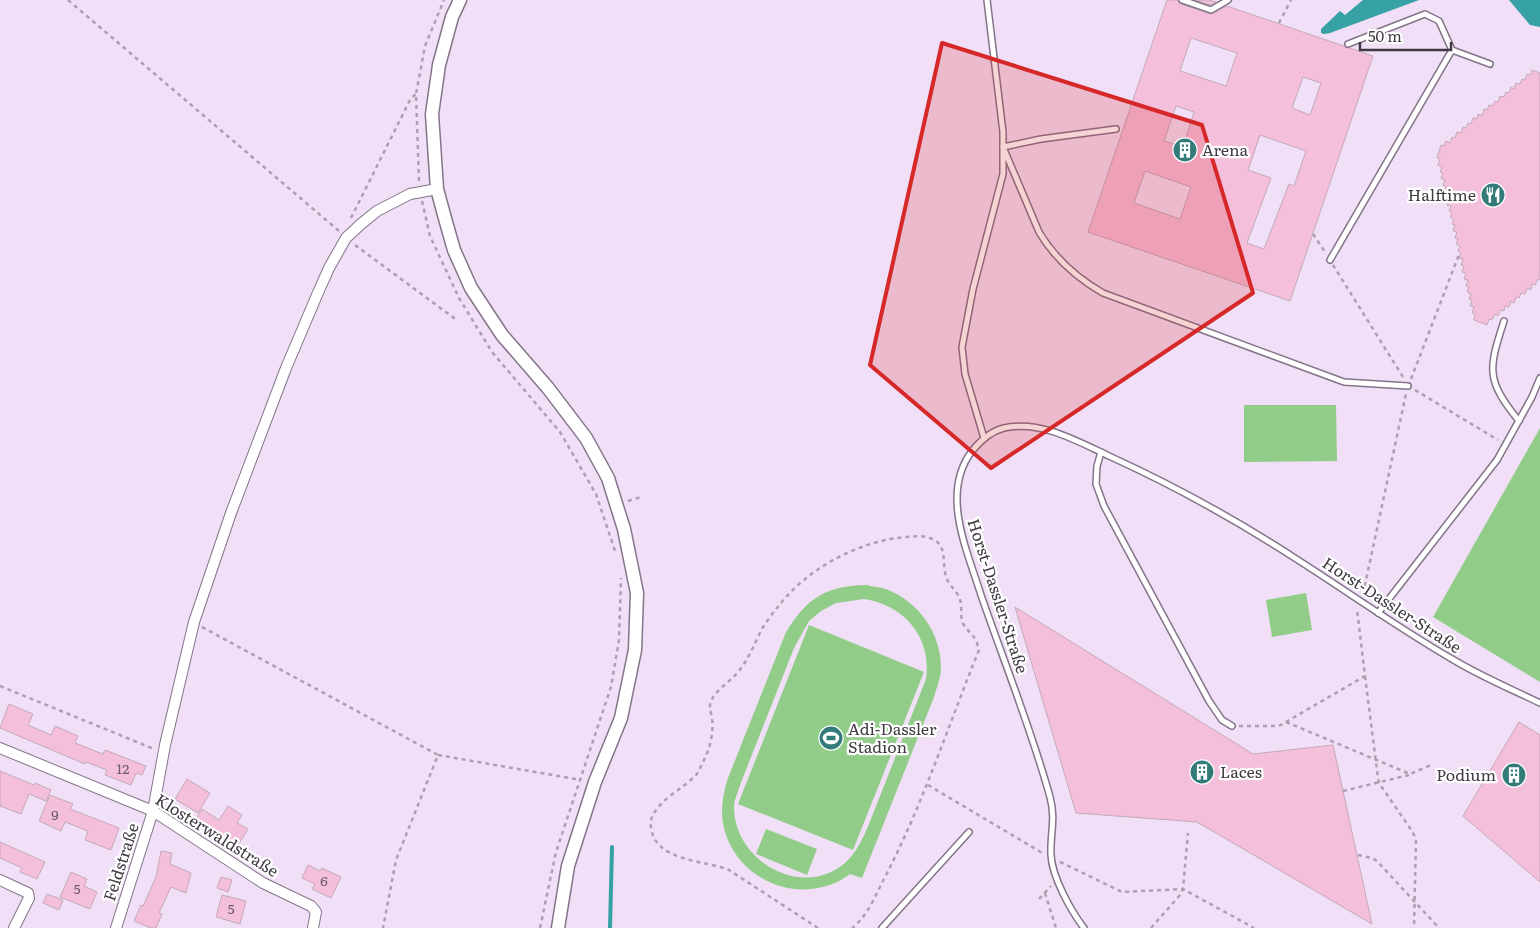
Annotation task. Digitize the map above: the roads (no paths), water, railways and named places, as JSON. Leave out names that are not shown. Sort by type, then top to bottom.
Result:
[{"type":"street","points":[[460,0],[452,17],[439,65],[432,114],[437,189],[454,250],[471,288],[502,335],[548,388],[586,438],[608,478],[624,530],[637,593],[635,650],[621,718],[595,782],[568,866],[558,928]]},
{"type":"street","name":"Feldstraße","points":[[116,928],[153,811],[164,749],[194,622],[231,513],[286,368],[329,268],[346,238],[377,212],[410,194],[437,189]]},
{"type":"street","name":"Klosterwaldstraße","points":[[0,748],[153,811],[262,883],[311,906],[316,912],[313,928]]},
{"type":"street","points":[[0,880],[28,893],[29,898],[14,928]]},
{"type":"lane","points":[[984,438],[965,374],[962,347],[973,289],[1002,174],[1004,147],[987,0]]},
{"type":"lane","points":[[1182,0],[1210,10],[1228,0]]},
{"type":"lane","points":[[1348,44],[1425,14],[1439,22],[1452,50],[1490,64]]},
{"type":"lane","points":[[1330,260],[1452,50]]},
{"type":"lane","points":[[1004,147],[1041,138],[1116,129]]},
{"type":"lane","points":[[1004,147],[1032,219],[1045,243],[1073,273],[1103,293],[1344,382],[1408,386]]},
{"type":"lane","points":[[1504,321],[1494,351],[1494,380],[1502,400],[1519,421]]},
{"type":"lane","points":[[1378,614],[1488,472],[1519,421],[1540,378]]},
{"type":"lane","name":"Horst-Dassler-Straße","points":[[1084,928],[1074,914],[1057,879],[1051,858],[1054,820],[1051,799],[1015,686],[981,593],[958,520],[957,493],[964,464],[984,438],[994,431],[1029,426],[1070,438],[1169,484],[1300,561],[1378,614],[1459,663],[1540,703]]},
{"type":"lane","points":[[1101,452],[1097,466],[1096,484],[1098,494],[1114,528],[1209,702],[1222,720],[1232,726]]},
{"type":"lane","points":[[882,928],[969,832]]},
{"type":"waterway","points":[[610,928],[612,847]]},
{"type":"place","name":"Arena","points":[[1185,150]]},
{"type":"place","name":"Halftime","points":[[1493,195]]},
{"type":"place","name":"Adi-Dassler Stadion","points":[[831,738]]},
{"type":"place","name":"Laces","points":[[1202,772]]},
{"type":"place","name":"Podium","points":[[1514,775]]}]
